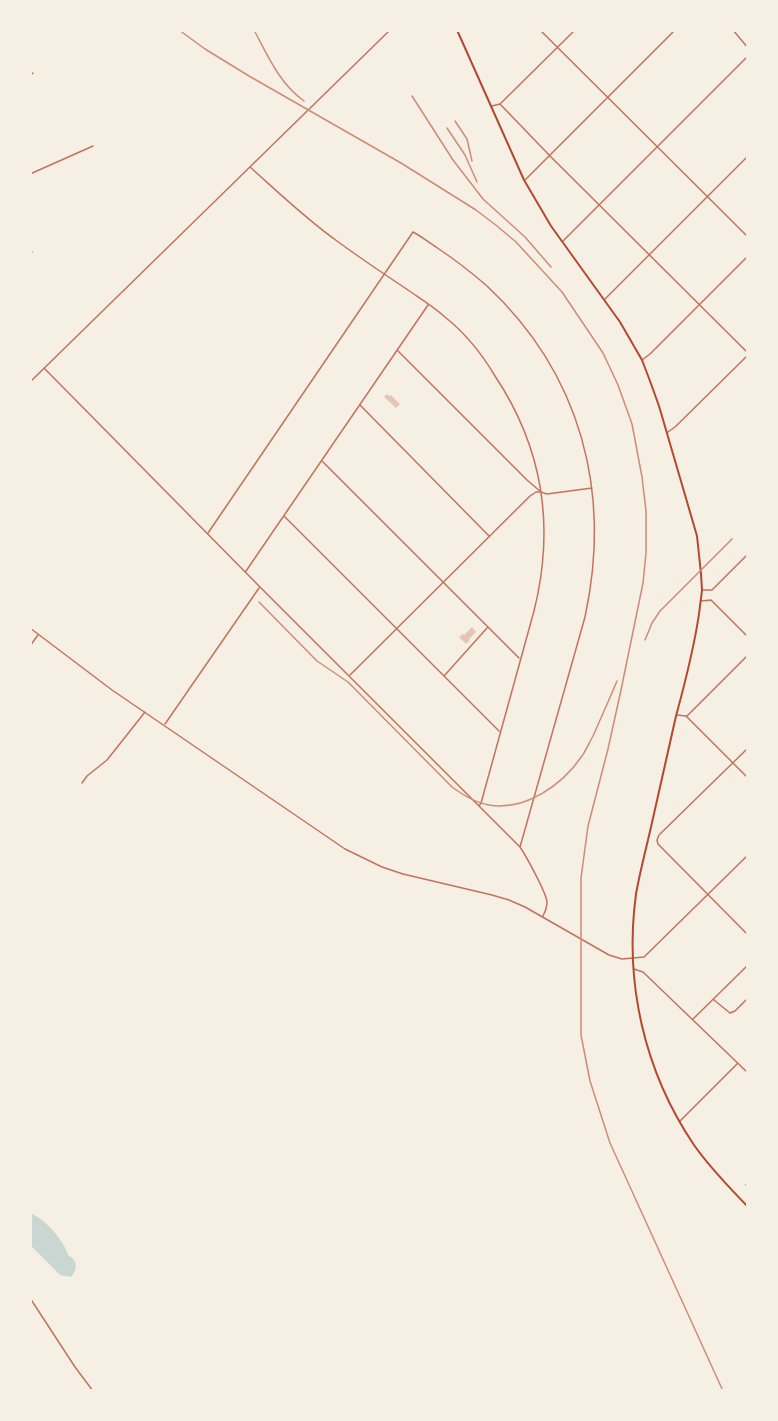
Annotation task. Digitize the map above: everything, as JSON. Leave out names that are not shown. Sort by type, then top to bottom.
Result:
[{"type":"main road","points":[[457,30],[524,180],[541,210],[620,322],[642,360],[659,406],[697,536],[702,590],[698,622],[636,892],[633,969],[636,1001],[647,1046],[662,1088],[694,1145],[748,1207]]},
{"type":"street","points":[[30,382],[390,30]]},
{"type":"street","points":[[540,30],[748,237]]},
{"type":"street","points":[[491,106],[500,104],[575,30]]},
{"type":"street","points":[[524,180],[675,30]]},
{"type":"street","points":[[733,30],[748,47]]},
{"type":"street","points":[[562,241],[748,56]]},
{"type":"street","points":[[30,76],[33,73]]},
{"type":"street","points":[[500,104],[748,354],[675,428],[667,433]]},
{"type":"street","points":[[30,174],[93,146]]},
{"type":"street","points":[[604,299],[748,156]]},
{"type":"street","points":[[250,167],[315,224],[429,304],[462,333],[489,365],[519,416],[532,450],[541,492],[544,530],[542,570],[537,600],[479,806]]},
{"type":"street","points":[[208,533],[413,232],[461,264],[498,297],[530,334],[551,367],[574,417],[585,454],[594,507],[595,551],[582,628],[520,848]]},
{"type":"street","points":[[642,360],[748,256]]},
{"type":"street","points":[[245,571],[429,304]]},
{"type":"street","points":[[398,350],[541,492],[547,494],[592,488]]},
{"type":"street","points":[[44,368],[520,848],[546,899],[543,917]]},
{"type":"street","points":[[360,405],[490,536]]},
{"type":"street","points":[[322,461],[520,659]]},
{"type":"street","points":[[349,676],[530,496],[541,492]]},
{"type":"street","points":[[284,516],[500,732]]},
{"type":"street","points":[[702,590],[712,590],[747,556]]},
{"type":"street","points":[[165,725],[260,587]]},
{"type":"street","points":[[701,601],[711,600],[748,637]]},
{"type":"street","points":[[30,628],[145,712],[336,843],[360,857],[403,874],[501,897],[525,907],[600,950],[622,959],[644,957],[748,855]]},
{"type":"street","points":[[443,676],[488,628]]},
{"type":"street","points":[[30,646],[39,634]]},
{"type":"street","points":[[686,716],[748,655]]},
{"type":"street","points":[[81,783],[107,760],[145,712]]},
{"type":"street","points":[[677,715],[686,716],[748,778]]},
{"type":"street","points":[[748,747],[659,835],[657,840],[658,844],[748,934]]},
{"type":"street","points":[[692,1020],[748,965]]},
{"type":"street","points":[[633,969],[643,972],[748,1073]]},
{"type":"street","points":[[713,999],[730,1013],[748,998]]},
{"type":"street","points":[[680,1122],[738,1063]]},
{"type":"street","points":[[30,1298],[93,1391]]},
{"type":"shaded area","points":[[32,1214],[54,1232],[68,1255],[74,1260],[76,1268],[71,1277],[60,1275],[30,1245]]},
{"type":"building","points":[[387,394],[400,404],[396,408],[384,397]]},
{"type":"building","points":[[472,627],[476,632],[466,644],[459,637]]},
{"type":"railway","points":[[179,30],[249,76],[401,163],[476,210],[497,226],[516,242],[562,292],[603,353],[618,385],[632,424],[642,477],[646,511],[646,553],[643,583],[621,690],[588,826],[581,878],[581,1035],[590,1081],[610,1143],[723,1391]]},
{"type":"railway","points":[[254,30],[281,77],[304,101]]},
{"type":"railway","points":[[412,96],[453,160],[483,199],[525,237],[551,267]]},
{"type":"railway","points":[[455,121],[467,139],[472,161]]},
{"type":"railway","points":[[447,128],[465,155],[477,182]]},
{"type":"railway","points":[[645,640],[660,611],[732,539]]},
{"type":"railway","points":[[259,602],[317,661],[348,682],[452,787],[484,804],[503,806],[529,800],[542,794],[564,777],[585,751],[617,681]]}]
